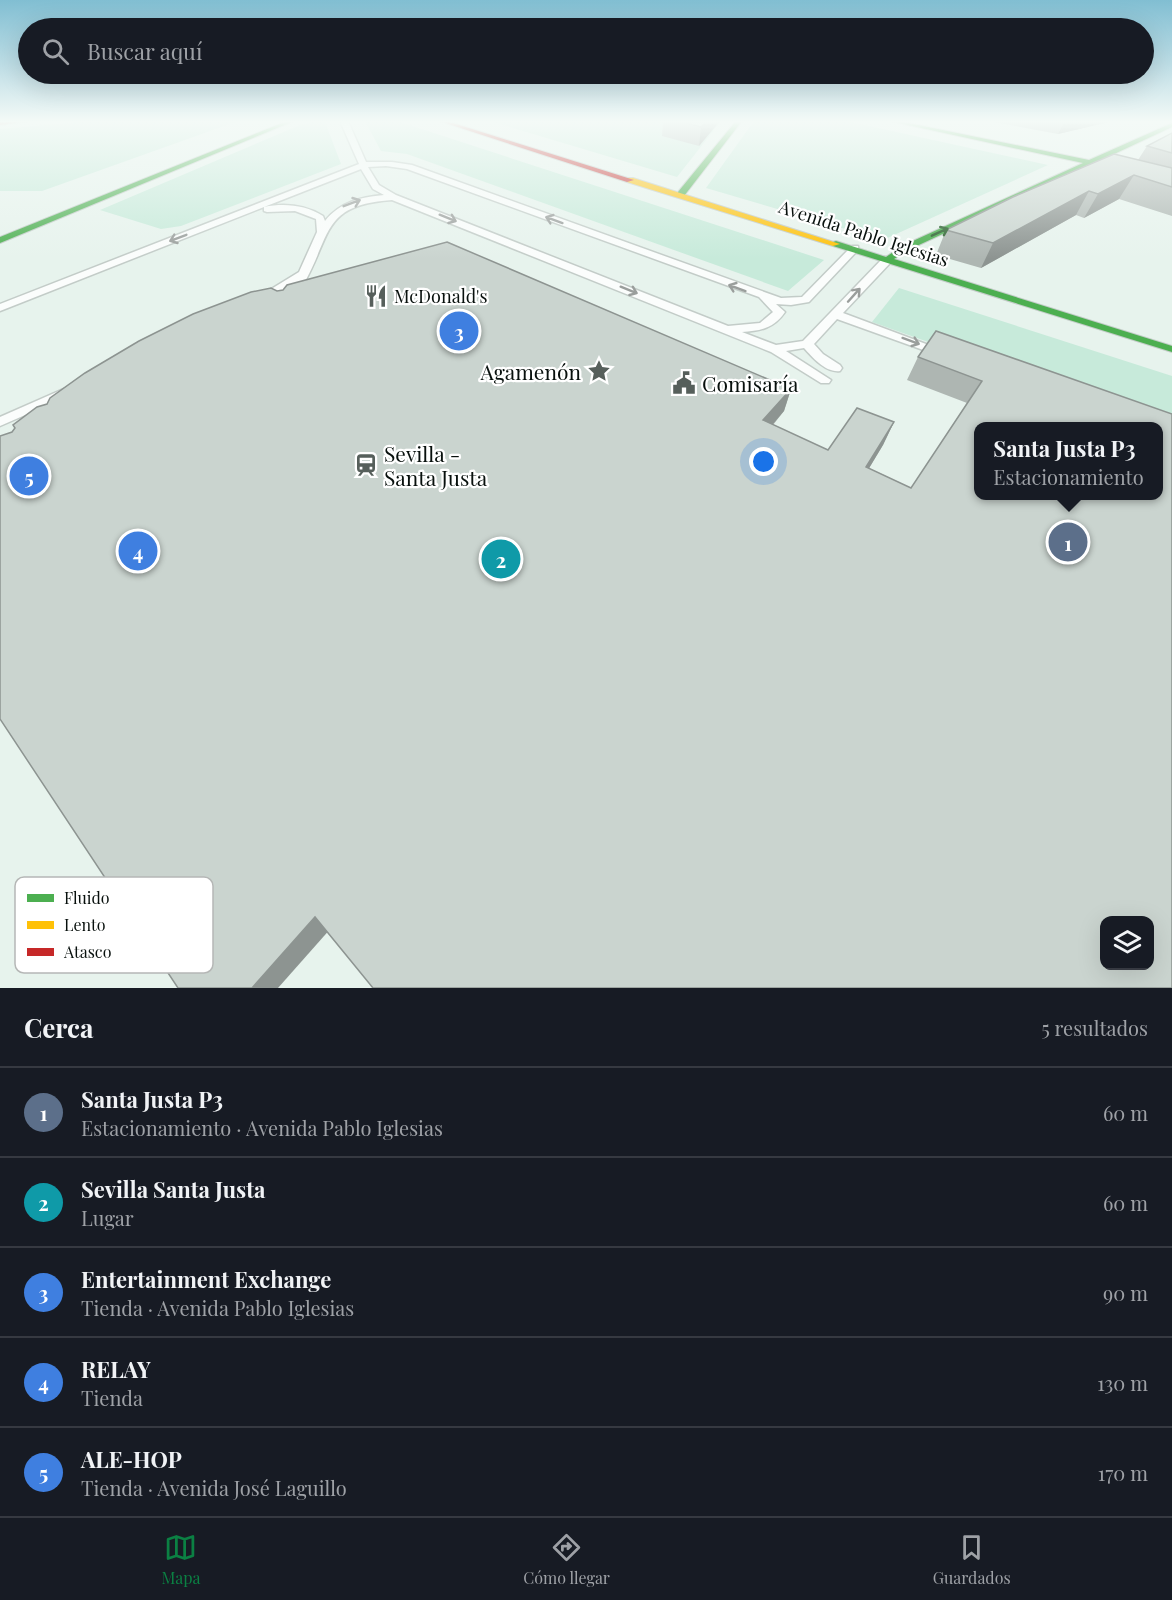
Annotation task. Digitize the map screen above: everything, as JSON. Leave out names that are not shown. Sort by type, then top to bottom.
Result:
[{"type":"main road","points":[[0,227],[160,167]]},
{"type":"main road","points":[[0,240],[167,167]]},
{"type":"main road","name":"Avenida Pablo Iglesias","points":[[593,167],[1172,349]]},
{"type":"main road","points":[[681,194],[702,167]]},
{"type":"main road","points":[[888,259],[905,248],[1082,167]]},
{"type":"main road","points":[[1104,167],[1172,188]]},
{"type":"lane","points":[[0,308],[358,167]]},
{"type":"lane","points":[[364,167],[376,187],[393,197],[775,350],[825,380]]},
{"type":"lane","points":[[412,167],[764,297],[791,302],[805,300],[855,248]]},
{"type":"lane","points":[[295,291],[322,232],[338,210],[357,200],[393,197]]},
{"type":"lane","points":[[233,217],[283,207],[306,210],[320,219],[322,232]]},
{"type":"lane","points":[[775,350],[807,344],[888,259]]},
{"type":"lane","points":[[246,306],[273,293],[303,274]]},
{"type":"lane","points":[[725,329],[759,327],[773,321],[779,312],[764,297]]},
{"type":"lane","points":[[837,315],[957,358]]},
{"type":"lane","points":[[807,344],[819,357],[836,368]]},
{"type":"lane","points":[[0,422],[82,384]]},
{"type":"green space","points":[[0,167],[109,167],[42,191],[0,191]]},
{"type":"green space","points":[[201,167],[333,167],[181,226],[161,229],[100,210]]},
{"type":"green space","points":[[443,167],[539,167],[824,260],[788,291]]},
{"type":"green space","points":[[644,167],[685,167],[677,177]]},
{"type":"green space","points":[[721,167],[1043,167],[883,240],[706,188]]},
{"type":"green space","points":[[899,288],[1172,376],[1172,429],[1163,426],[1163,422],[1152,422],[872,322]]},
{"type":"building","points":[[1083,167],[1172,168],[1172,187],[1134,175],[1098,194],[1089,191],[993,243],[946,230],[1013,197]]},
{"type":"building","points":[[447,242],[791,389],[763,420],[828,450],[857,408],[894,422],[866,467],[911,488],[982,381],[918,357],[936,331],[1172,414],[1172,988],[373,988],[315,917],[252,988],[178,988],[168,973],[213,973],[213,877],[105,877],[0,719],[0,436],[12,432],[15,428],[13,425],[37,407],[47,404],[50,398],[85,373],[139,341],[193,314],[251,292],[271,288],[277,291],[283,290],[287,285]]},
{"type":"traffic: fast","points":[[0,240],[178,167]]},
{"type":"traffic: fast","points":[[681,194],[702,167]]},
{"type":"traffic: fast","points":[[888,259],[905,248],[1081,167]]},
{"type":"traffic: fast","points":[[1104,167],[1172,188]]},
{"type":"traffic: fast","points":[[836,244],[1172,349]]},
{"type":"traffic: slow","points":[[630,180],[836,244]]},
{"type":"traffic: jam","points":[[589,167],[630,180]]},
{"type":"place","name":"McDonald's","points":[[376,296]]},
{"type":"place","name":"Entertainment Exchange","points":[[459,331]]},
{"type":"place","name":"Agamenón","points":[[599,371]]},
{"type":"place","name":"Comisaría","points":[[684,383]]},
{"type":"place","name":"Sevilla - Santa Justa","points":[[366,465]]},
{"type":"place","name":"ALE-HOP","points":[[29,476]]},
{"type":"place","name":"Santa Justa P3","points":[[1068,542]]},
{"type":"place","name":"RELAY","points":[[138,551]]},
{"type":"place","name":"Sevilla Santa Justa","points":[[501,559]]}]
